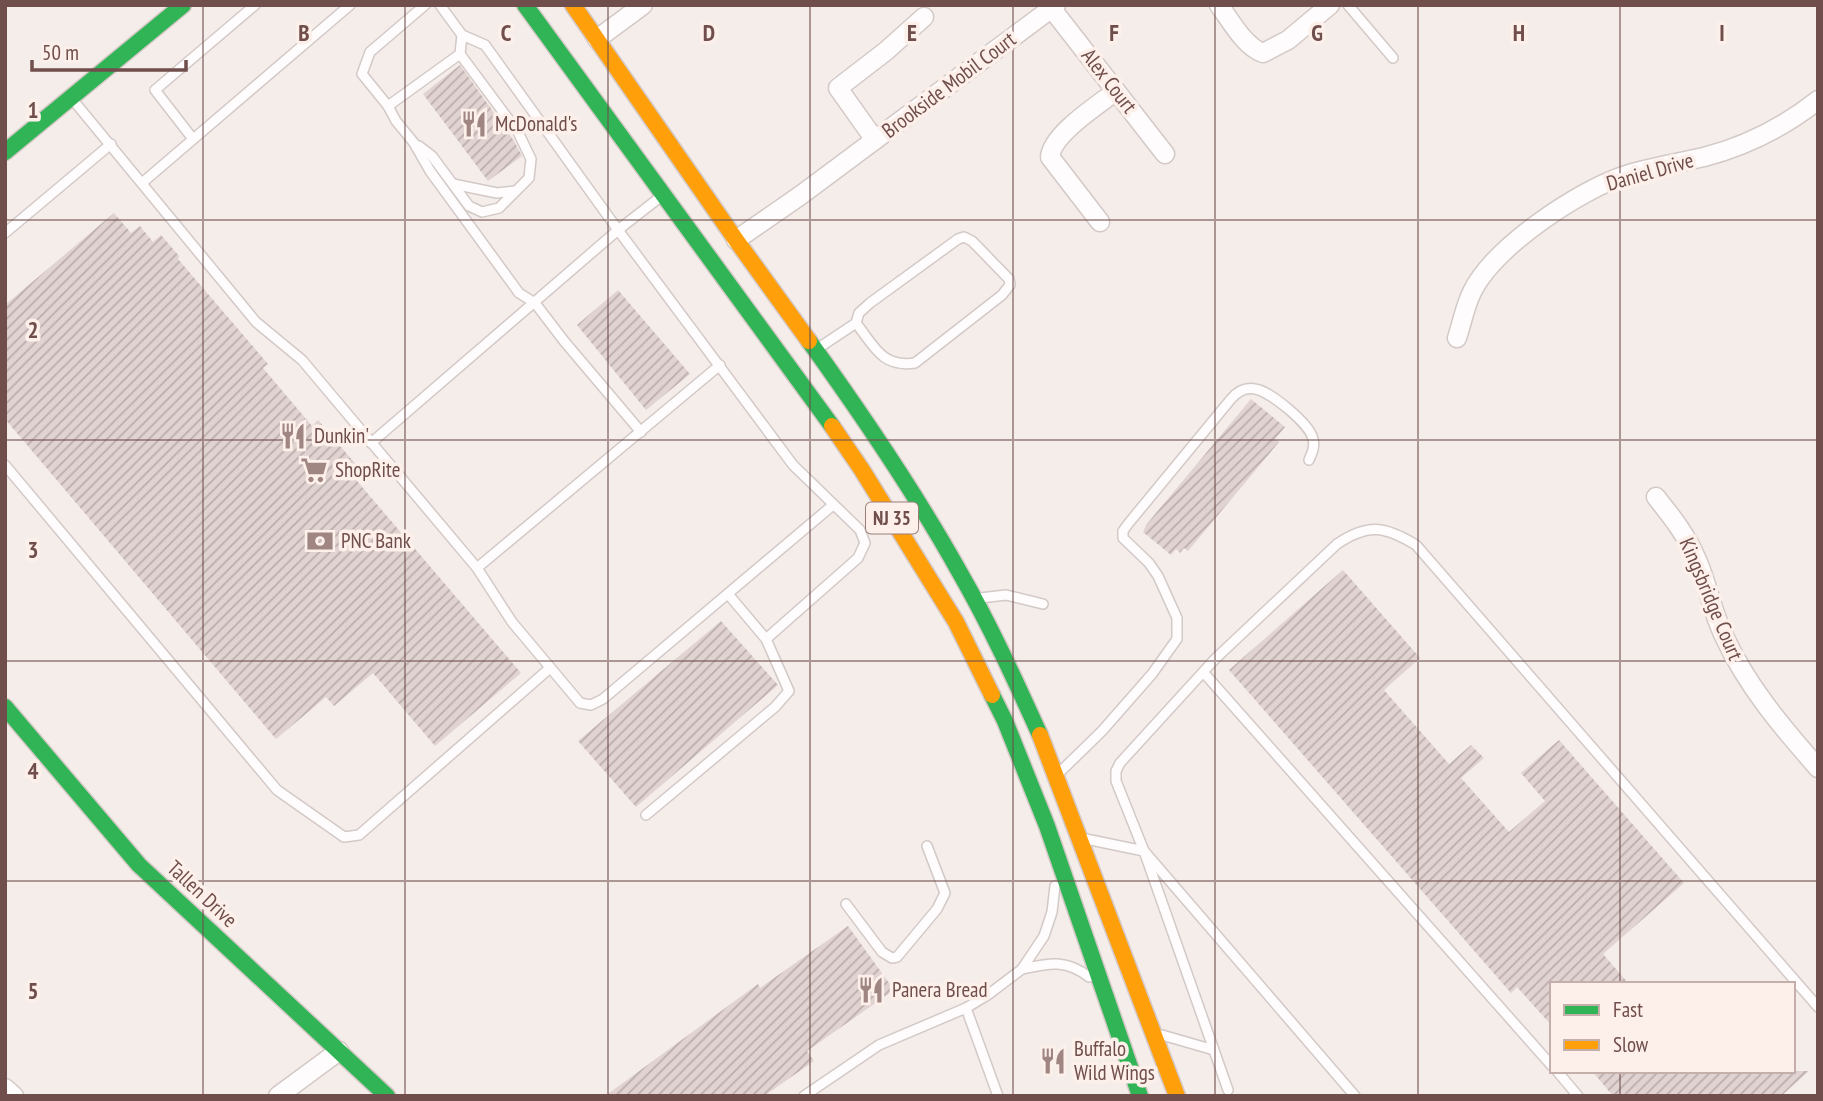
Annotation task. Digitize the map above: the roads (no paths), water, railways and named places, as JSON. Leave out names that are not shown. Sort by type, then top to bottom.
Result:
[{"type":"main road","points":[[5,152],[183,5]]},
{"type":"main road","name":"NJ 35","points":[[525,5],[817,405],[862,470],[956,622],[1005,721],[1030,779],[1140,1096]]},
{"type":"main road","name":"NJ 35","points":[[573,5],[736,240],[847,393],[925,512],[974,599],[1006,662],[1056,776],[1177,1096]]},
{"type":"main road","name":"Tallen Drive","points":[[5,706],[139,865],[387,1096]]},
{"type":"street","points":[[597,39],[643,5]]},
{"type":"street","points":[[1219,5],[1249,44],[1263,53],[1288,40],[1330,5]]},
{"type":"street","name":"Alex Court","points":[[1048,8],[1165,154]]},
{"type":"street","name":"Brookside Mobil Court","points":[[736,240],[875,140],[1048,8]]},
{"type":"street","points":[[875,140],[838,88],[924,17]]},
{"type":"street","points":[[1100,222],[1050,157],[1050,150],[1061,135],[1116,90]]},
{"type":"street","name":"Daniel Drive","points":[[1457,338],[1472,292],[1491,265],[1559,207],[1623,176],[1742,145],[1778,127],[1818,100]]},
{"type":"street","name":"Kingsbridge Court","points":[[1656,497],[1681,528],[1698,561],[1712,607],[1743,672],[1780,725],[1818,768]]},
{"type":"street","points":[[278,1096],[340,1051]]},
{"type":"street","points":[[5,1088],[14,1096]]},
{"type":"lane","points":[[193,139],[155,90],[256,5]]},
{"type":"lane","points":[[142,183],[350,5]]},
{"type":"lane","points":[[425,5],[370,52],[362,74],[388,106],[414,143],[429,171],[519,293],[535,303],[641,432]]},
{"type":"lane","points":[[440,5],[462,35],[485,45],[618,230],[793,465],[860,530],[865,542],[858,558],[765,639]]},
{"type":"lane","points":[[1348,5],[1393,58]]},
{"type":"lane","points":[[414,143],[432,156],[469,206],[482,212],[499,208],[529,178],[531,159],[518,132],[460,54],[462,35]]},
{"type":"lane","points":[[388,106],[460,54]]},
{"type":"lane","points":[[71,98],[256,322],[302,360],[477,568],[512,622],[580,703],[591,705],[603,698],[833,505]]},
{"type":"lane","points":[[5,233],[111,144]]},
{"type":"lane","points":[[453,184],[497,193],[515,191]]},
{"type":"lane","points":[[371,443],[618,230],[664,195]]},
{"type":"lane","points":[[816,350],[856,323],[859,313],[870,303],[958,239],[964,237],[972,242],[1009,279],[1010,285],[1002,295],[915,363],[898,365],[883,358],[856,323]]},
{"type":"lane","points":[[477,568],[720,365]]},
{"type":"lane","points":[[1056,776],[1102,731],[1152,674],[1177,639],[1177,618],[1158,576],[1149,563],[1123,538],[1123,531],[1128,524],[1240,391],[1251,388],[1263,391],[1305,424],[1313,438],[1314,446],[1309,460]]},
{"type":"lane","points":[[5,465],[277,790],[344,837],[359,835],[550,668]]},
{"type":"lane","points":[[1228,1090],[1144,851],[1116,781],[1116,771],[1120,763],[1204,673],[1337,544],[1355,531],[1374,529],[1396,532],[1416,545],[1818,1007]]},
{"type":"lane","points":[[646,815],[775,707],[789,691],[765,639],[728,594]]},
{"type":"lane","points":[[974,599],[1006,595],[1043,604]]},
{"type":"lane","points":[[1204,673],[1550,1064]]},
{"type":"lane","points":[[1079,837],[1144,851],[1355,1096]]},
{"type":"lane","points":[[804,1096],[879,1045],[966,1008],[1022,969],[1044,936],[1052,912],[1055,893],[1051,839]]},
{"type":"lane","points":[[846,904],[881,952],[892,958],[901,954],[937,909],[945,893],[927,846]]},
{"type":"lane","points":[[1022,969],[1048,963],[1069,965],[1087,975],[1106,998]]},
{"type":"lane","points":[[966,1008],[998,1096]]},
{"type":"lane","points":[[1152,1033],[1214,1050]]},
{"type":"lane","points":[[1559,1073],[1578,1096]]},
{"type":"place","name":"McDonald's","points":[[474,124]]},
{"type":"place","name":"Dunkin'","points":[[293,436]]},
{"type":"place","name":"ShopRite","points":[[314,470]]},
{"type":"place","name":"PNC Bank","points":[[320,541]]},
{"type":"place","name":"Panera Bread","points":[[871,990]]},
{"type":"place","name":"Buffalo Wild Wings","points":[[1053,1061]]}]
